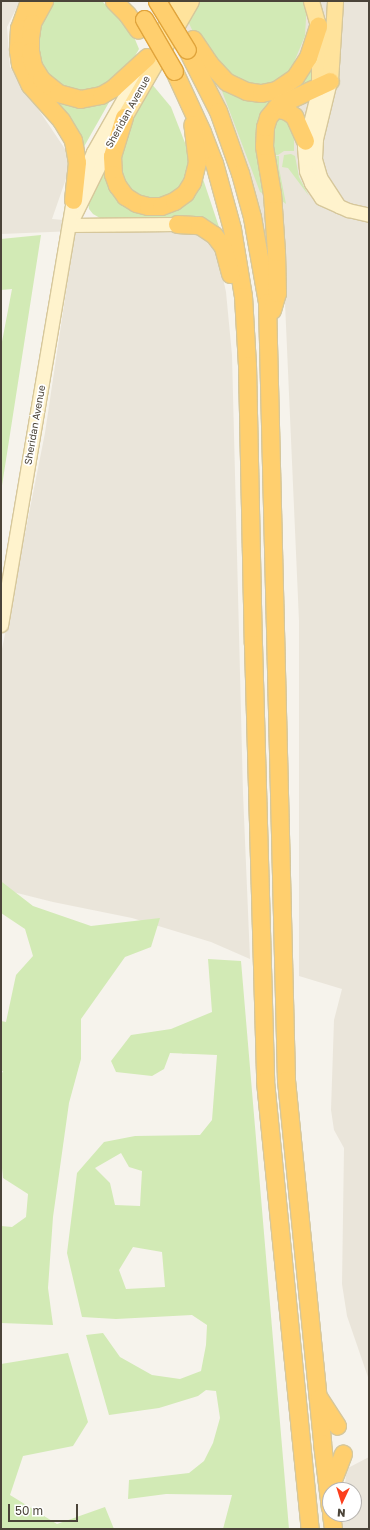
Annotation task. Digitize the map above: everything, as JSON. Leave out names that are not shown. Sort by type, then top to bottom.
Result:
[{"type":"highway","points":[[29,1],[19,28],[18,50],[20,64],[30,85],[61,120],[73,140],[77,162],[73,200]]},
{"type":"highway","points":[[44,1],[32,22],[30,51],[34,66],[40,79],[58,93],[80,99],[100,96],[113,88],[147,57]]},
{"type":"highway","points":[[114,1],[141,25]]},
{"type":"highway","points":[[132,1],[141,25],[174,71],[188,100],[214,163],[232,229],[243,296],[247,365],[265,1081],[310,1529]]},
{"type":"highway","points":[[157,1],[190,44],[227,82],[246,92],[261,93],[276,90],[295,77],[308,57],[318,26]]},
{"type":"highway","points":[[170,8],[190,44],[220,117],[247,196],[261,262],[268,324],[285,1058],[289,1122],[327,1482]]},
{"type":"highway","points":[[268,324],[277,293],[272,194],[263,139],[266,122],[275,108],[287,100],[325,84]]},
{"type":"highway","points":[[124,117],[112,156],[114,180],[121,191],[130,200],[142,205],[161,206],[180,197],[189,187],[194,176],[196,155],[188,100]]},
{"type":"highway","points":[[275,108],[288,111],[294,116],[305,142]]},
{"type":"highway","points":[[177,224],[193,224],[205,227],[214,234],[223,247],[228,264],[247,365]]},
{"type":"highway","points":[[317,1394],[337,1426]]},
{"type":"highway","points":[[334,1482],[343,1454]]},
{"type":"main road","points":[[170,8],[176,1]]},
{"type":"main road","name":"Sheridan Avenue","points":[[1,625],[70,225],[73,200],[93,152],[147,57],[170,8],[179,1]]},
{"type":"main road","name":"Sheridan Avenue","points":[[70,225],[124,117],[191,1]]},
{"type":"main road","points":[[311,1],[318,26],[320,62],[325,84],[305,142],[303,159],[306,171],[311,183],[321,198],[354,212],[369,215]]},
{"type":"main road","points":[[325,1],[332,44]]},
{"type":"main road","points":[[335,1],[332,44],[316,138],[315,159],[320,177],[339,206]]},
{"type":"main road","points":[[70,225],[177,224]]},
{"type":"shaded area","points":[[1,1],[20,1],[7,27],[10,67],[67,152],[68,173],[52,219],[200,232],[216,245],[226,292],[232,355],[243,793],[250,959],[211,942],[132,918],[53,902],[1,889],[1,654],[45,433],[75,231],[1,234]]},
{"type":"shaded area","points":[[171,1],[199,1],[187,19],[307,1],[369,1],[369,1380],[347,1316],[342,1284],[344,1148],[334,1130],[331,1110],[334,1020],[342,989],[299,976],[299,621],[285,303],[258,213],[212,77]]},
{"type":"shaded area","points":[[369,1457],[369,1529],[343,1529],[343,1522],[362,1522],[362,1482],[345,1482],[346,1469]]},
{"type":"green space","points":[[53,1],[102,1],[132,32],[139,49],[131,63],[114,81],[94,90],[59,95],[31,67],[35,23],[47,6]]},
{"type":"green space","points":[[199,1],[307,1],[305,36],[292,67],[283,78],[268,84],[247,85],[225,77],[194,34],[187,19]]},
{"type":"green space","points":[[312,61],[313,87],[266,107],[258,121],[255,141],[264,194],[260,192],[222,91],[226,87],[250,97]]},
{"type":"green space","points":[[151,83],[171,107],[187,148],[189,164],[188,176],[180,189],[170,197],[150,201],[120,187],[112,159],[136,107]]},
{"type":"green space","points":[[38,84],[112,97],[81,152]]},
{"type":"green space","points":[[277,117],[290,119],[294,136],[294,151],[284,151],[278,155],[270,155],[267,146]]},
{"type":"green space","points":[[291,154],[295,156],[299,177],[309,196],[288,168],[282,167],[284,155]]},
{"type":"green space","points":[[271,156],[279,156],[279,168],[286,204],[278,198]]},
{"type":"green space","points":[[106,165],[107,177],[155,211],[202,176],[221,233],[100,218],[93,214],[89,209],[88,202]]},
{"type":"green space","points":[[41,235],[1,492],[1,347],[12,289],[1,290],[1,239]]},
{"type":"green space","points":[[2,882],[33,906],[91,926],[160,918],[151,947],[125,957],[81,1019],[81,1059],[69,1103],[53,1217],[48,1288],[53,1325],[1,1323],[1,1226],[12,1227],[26,1217],[28,1194],[3,1178],[1,1158],[1,1075],[3,1071],[1,1071],[1,1021],[6,1022],[16,975],[33,956],[25,929],[1,913]]},
{"type":"green space","points":[[208,959],[241,961],[289,1529],[223,1529],[232,1495],[166,1494],[128,1499],[129,1480],[189,1473],[204,1461],[213,1443],[220,1418],[216,1391],[206,1390],[198,1396],[159,1408],[109,1415],[86,1335],[103,1333],[120,1357],[152,1375],[180,1379],[201,1371],[206,1345],[207,1325],[192,1315],[116,1319],[82,1317],[67,1253],[77,1173],[104,1142],[135,1136],[200,1135],[212,1120],[217,1055],[170,1053],[164,1069],[152,1076],[116,1072],[111,1061],[131,1035],[171,1029],[212,1012]],"holes":[[[121,1153],[129,1167],[142,1171],[140,1206],[115,1205],[110,1183],[95,1168]],[[133,1247],[162,1252],[165,1287],[126,1289],[119,1270]]]},
{"type":"green space","points":[[68,1353],[88,1422],[73,1446],[23,1456],[10,1495],[57,1524],[105,1507],[114,1529],[1,1529],[1,1364]]}]
